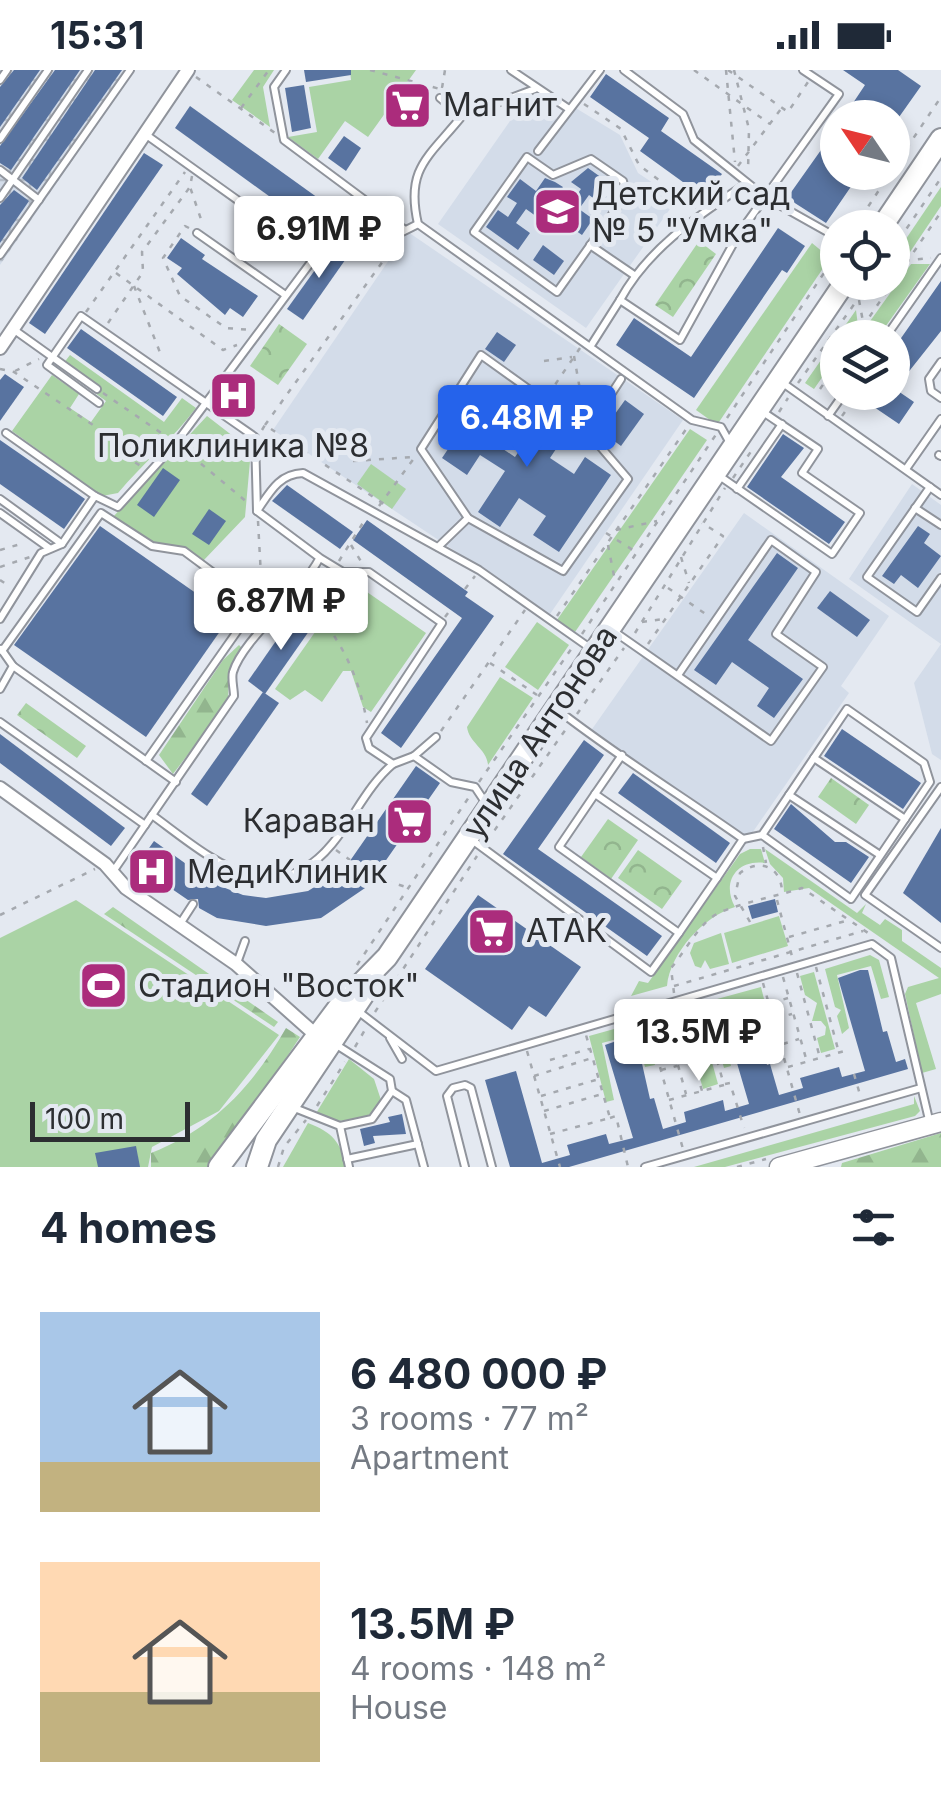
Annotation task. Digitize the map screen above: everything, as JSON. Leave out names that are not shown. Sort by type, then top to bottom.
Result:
[{"type":"main road","points":[[894,210],[941,139]]},
{"type":"main road","name":"улица Антонова","points":[[218,1167],[256,1112],[325,1039],[387,956],[779,380],[844,300]]},
{"type":"main road","points":[[257,1167],[266,1140],[325,1039],[356,1010],[387,956]]},
{"type":"main road","points":[[237,1167],[291,1074]]},
{"type":"main road","points":[[778,1167],[826,1161],[936,1124]]},
{"type":"street","points":[[0,348],[188,70]]},
{"type":"street","points":[[0,788],[236,964],[325,1039]]},
{"type":"lane","points":[[0,80],[7,70]]},
{"type":"lane","points":[[0,138],[48,70]]},
{"type":"lane","points":[[0,198],[88,70]]},
{"type":"lane","points":[[0,255],[130,70]]},
{"type":"lane","points":[[286,70],[274,86],[284,140],[405,230]]},
{"type":"lane","points":[[511,70],[569,109]]},
{"type":"lane","points":[[538,152],[600,70]]},
{"type":"lane","points":[[624,70],[684,114],[694,140],[766,198],[820,228]]},
{"type":"lane","points":[[620,300],[680,340],[738,235],[839,94],[803,70]]},
{"type":"lane","points":[[535,89],[462,116],[415,175],[412,195],[418,224],[592,344],[692,420],[721,428],[733,448]]},
{"type":"lane","points":[[441,94],[462,116]]},
{"type":"lane","points":[[144,133],[313,254]]},
{"type":"lane","points":[[527,157],[552,175],[591,159],[623,181],[626,194],[590,245],[557,292],[474,232],[527,157]]},
{"type":"lane","points":[[0,170],[38,200]]},
{"type":"lane","points":[[592,344],[634,275],[667,240],[748,183]]},
{"type":"lane","points":[[6,433],[95,496],[118,507],[206,404],[313,254],[341,222],[367,238],[386,241],[418,224]]},
{"type":"lane","points":[[197,233],[284,294]]},
{"type":"lane","points":[[590,245],[634,275]]},
{"type":"lane","points":[[897,320],[941,257]]},
{"type":"lane","points":[[99,403],[47,365],[82,318],[255,437],[257,511]]},
{"type":"lane","points":[[12,329],[98,389]]},
{"type":"lane","points":[[481,355],[544,400],[587,431],[628,479],[562,570],[468,518],[418,453],[481,355]]},
{"type":"lane","points":[[941,362],[929,378],[931,391],[941,398]]},
{"type":"lane","points":[[587,431],[622,378]]},
{"type":"lane","points":[[779,380],[941,495]]},
{"type":"lane","points":[[716,474],[832,554],[860,512],[802,473],[818,449],[760,409]]},
{"type":"lane","points":[[828,416],[832,410]]},
{"type":"lane","points":[[906,469],[941,419]]},
{"type":"lane","points":[[737,489],[782,424]]},
{"type":"lane","points":[[257,511],[274,485],[289,474],[304,473],[479,570],[596,652]]},
{"type":"lane","points":[[930,487],[867,577],[917,612],[941,578]]},
{"type":"lane","points":[[0,619],[41,553],[62,544],[95,496]]},
{"type":"lane","points":[[0,499],[62,544]]},
{"type":"lane","points":[[916,508],[941,526]]},
{"type":"lane","points":[[257,511],[320,558],[356,575],[368,572],[442,623],[368,730],[369,748],[392,764]]},
{"type":"lane","points":[[0,513],[50,549]]},
{"type":"lane","points":[[146,761],[250,613],[228,596],[219,577],[184,551],[152,546],[101,513],[1,650],[13,666],[146,761],[176,782]]},
{"type":"lane","points":[[438,546],[468,518]]},
{"type":"lane","points":[[610,630],[771,740],[823,666],[776,634],[816,572],[771,540],[678,675]]},
{"type":"lane","points":[[108,869],[145,825],[234,696],[233,672],[267,624],[305,586],[320,558]]},
{"type":"lane","points":[[0,688],[13,666]]},
{"type":"lane","points":[[468,837],[651,972],[744,839],[762,835],[847,709],[924,764],[930,782],[850,898],[762,835]]},
{"type":"lane","points":[[556,710],[744,839]]},
{"type":"lane","points":[[0,722],[145,825]]},
{"type":"lane","points":[[152,815],[239,874],[273,878],[312,862],[330,847],[392,764],[414,756],[436,737]]},
{"type":"lane","points":[[622,754],[559,847],[679,933]]},
{"type":"lane","points":[[414,756],[451,782],[475,787],[490,809]]},
{"type":"lane","points":[[814,758],[905,819]]},
{"type":"lane","points":[[941,787],[865,895],[941,948]]},
{"type":"lane","points":[[595,794],[717,878]]},
{"type":"lane","points":[[789,795],[880,855]]},
{"type":"lane","points":[[210,880],[220,864]]},
{"type":"lane","points":[[179,925],[193,904]]},
{"type":"lane","points":[[236,964],[244,941]]},
{"type":"lane","points":[[356,1010],[436,1072],[872,944],[891,958],[920,1088],[936,1124]]},
{"type":"lane","points":[[384,1028],[402,1060]]},
{"type":"lane","points":[[289,1106],[340,1126],[372,1118],[392,1091],[390,1079],[325,1039]]},
{"type":"lane","points":[[465,1167],[447,1096],[453,1088],[465,1085],[471,1088],[492,1167]]},
{"type":"lane","points":[[645,1167],[920,1088]]},
{"type":"lane","points":[[392,1091],[406,1100],[424,1167]]},
{"type":"lane","points":[[340,1126],[348,1163],[418,1144]]},
{"type":"path","points":[[188,70],[284,140]]},
{"type":"path","points":[[240,109],[269,70]]},
{"type":"path","points":[[370,70],[441,94],[446,70]]},
{"type":"path","points":[[694,70],[770,124]]},
{"type":"path","points":[[735,172],[726,70],[788,112],[812,76]]},
{"type":"path","points":[[735,73],[749,152],[748,183]]},
{"type":"path","points":[[910,144],[941,98]]},
{"type":"path","points":[[578,100],[621,128],[639,165],[703,212]]},
{"type":"path","points":[[735,172],[782,108]]},
{"type":"path","points":[[191,167],[190,186],[208,241]]},
{"type":"path","points":[[82,318],[191,167]]},
{"type":"path","points":[[910,224],[941,178]]},
{"type":"path","points":[[102,331],[144,272],[142,252],[190,186]]},
{"type":"path","points":[[910,257],[941,212]]},
{"type":"path","points":[[197,233],[185,226],[164,258],[180,296],[226,328],[258,330]]},
{"type":"path","points":[[255,437],[405,230]]},
{"type":"path","points":[[910,260],[941,257]]},
{"type":"path","points":[[115,272],[223,350],[250,342]]},
{"type":"path","points":[[134,286],[161,354]]},
{"type":"path","points":[[544,361],[573,356],[592,344]]},
{"type":"path","points":[[14,372],[52,355]]},
{"type":"path","points":[[544,400],[573,356]]},
{"type":"path","points":[[573,356],[587,431]]},
{"type":"path","points":[[0,368],[14,372],[96,428],[99,440],[150,472]]},
{"type":"path","points":[[838,423],[847,410]]},
{"type":"path","points":[[553,622],[692,420]]},
{"type":"path","points":[[266,425],[384,504]]},
{"type":"path","points":[[353,461],[418,453]]},
{"type":"path","points":[[335,567],[418,453]]},
{"type":"path","points":[[250,613],[263,621],[257,511]]},
{"type":"path","points":[[616,530],[658,520]]},
{"type":"path","points":[[642,654],[723,536],[702,523]]},
{"type":"path","points":[[606,533],[637,553]]},
{"type":"path","points":[[0,550],[36,540]]},
{"type":"path","points":[[607,543],[616,583]]},
{"type":"path","points":[[350,545],[368,572]]},
{"type":"path","points":[[0,567],[41,553]]},
{"type":"path","points":[[680,556],[690,585]]},
{"type":"path","points":[[465,590],[479,570]]},
{"type":"path","points":[[0,580],[15,590]]},
{"type":"path","points":[[305,586],[317,619],[333,633],[360,688],[368,730]]},
{"type":"path","points":[[666,588],[715,620]]},
{"type":"path","points":[[436,737],[528,605]]},
{"type":"path","points":[[642,622],[666,619]]},
{"type":"path","points":[[490,663],[538,696]]},
{"type":"path","points":[[330,847],[350,860]]},
{"type":"path","points":[[764,851],[767,866]]},
{"type":"path","points":[[750,922],[734,890],[737,878],[749,866],[767,866],[778,875],[782,895]]},
{"type":"path","points":[[0,915],[108,869]]},
{"type":"path","points":[[374,877],[407,887]]},
{"type":"path","points":[[864,930],[672,987],[672,968],[712,916],[782,895],[809,891],[876,938]]},
{"type":"path","points":[[776,897],[820,1058]]},
{"type":"path","points":[[787,938],[850,920]]},
{"type":"path","points":[[814,960],[840,1053]]},
{"type":"path","points":[[782,970],[807,1062]]},
{"type":"path","points":[[761,977],[802,1122]]},
{"type":"path","points":[[699,996],[724,1084]]},
{"type":"path","points":[[768,1004],[789,998]]},
{"type":"path","points":[[677,1002],[702,1091]]},
{"type":"path","points":[[662,1006],[686,1096]]},
{"type":"path","points":[[644,1011],[684,1156]]},
{"type":"path","points":[[773,1019],[794,1013]]},
{"type":"path","points":[[648,1026],[666,1022]]},
{"type":"path","points":[[584,1028],[610,1118]]},
{"type":"path","points":[[780,1045],[800,1039]]},
{"type":"path","points":[[525,1045],[560,1167]]},
{"type":"path","points":[[550,1060],[590,1048]]},
{"type":"path","points":[[786,1068],[848,1050]]},
{"type":"path","points":[[534,1076],[593,1058]]},
{"type":"path","points":[[660,1070],[678,1066]]},
{"type":"path","points":[[854,1074],[862,1105]]},
{"type":"path","points":[[540,1097],[599,1079]]},
{"type":"path","points":[[669,1100],[730,1082],[747,1138]]},
{"type":"path","points":[[544,1111],[603,1093]]},
{"type":"path","points":[[550,1134],[616,1116],[628,1167]]},
{"type":"shaded area","points":[[0,70],[135,70],[0,265]]},
{"type":"shaded area","name":"Детский сад № 5 \"Умка\"","points":[[526,98],[562,123],[574,107],[620,135],[638,173],[677,199],[586,328],[438,224]]},
{"type":"shaded area","points":[[408,232],[683,420],[550,614],[273,430]]},
{"type":"shaded area","points":[[912,484],[941,505],[941,644],[849,579]]},
{"type":"shaded area","points":[[744,513],[889,616],[841,686],[849,693],[748,839],[590,732]]},
{"type":"shaded area","points":[[941,644],[941,760],[932,754],[914,683]]},
{"type":"green space","points":[[254,70],[274,70],[263,87],[270,127],[232,100]]},
{"type":"green space","points":[[350,70],[416,70],[368,137],[345,121],[318,159],[288,137],[317,132],[309,87],[351,80]]},
{"type":"green space","points":[[941,187],[941,206],[910,252],[910,233]]},
{"type":"green space","points":[[699,241],[716,254],[673,317],[655,305]]},
{"type":"green space","points":[[812,243],[820,250],[820,273],[717,425],[696,410]]},
{"type":"green space","points":[[930,264],[910,292],[910,265]]},
{"type":"green space","points":[[885,300],[904,300],[890,320],[871,320]]},
{"type":"green space","points":[[279,324],[307,344],[278,385],[250,366]]},
{"type":"green space","points":[[70,355],[164,422],[182,398],[196,408],[118,493],[102,496],[12,431],[52,375],[79,394],[70,408],[91,422],[106,401],[60,368]]},
{"type":"green space","points":[[820,362],[820,380],[814,389],[805,383]]},
{"type":"green space","points":[[207,416],[251,450],[245,517],[203,561],[184,549],[153,544],[113,517]]},
{"type":"green space","points":[[690,429],[707,440],[575,632],[557,620]]},
{"type":"green space","points":[[371,464],[406,489],[392,509],[357,484]]},
{"type":"green space","points":[[317,574],[340,590],[354,583],[426,633],[371,712],[363,707],[351,671],[343,671],[322,702],[305,690],[290,700],[275,689],[320,625],[294,606]]},
{"type":"green space","points":[[537,622],[569,645],[538,690],[505,667]]},
{"type":"green space","points":[[239,645],[242,648],[229,672],[228,702],[173,774],[159,755],[223,660]]},
{"type":"green space","points":[[500,677],[533,698],[488,765],[467,727]]},
{"type":"green space","points":[[26,703],[86,746],[77,758],[17,715]]},
{"type":"green space","points":[[831,778],[869,805],[856,824],[818,797]]},
{"type":"green space","points":[[608,819],[638,840],[611,879],[581,857]]},
{"type":"green space","points":[[761,849],[765,863],[747,865],[734,874],[730,889],[735,907],[712,919],[691,938],[675,961],[667,986],[631,996],[639,981],[648,983],[740,854]]},
{"type":"green space","points":[[765,849],[857,913],[866,904],[862,913],[880,925],[885,919],[902,930],[902,941],[941,968],[941,994],[916,1003],[936,1069],[922,1073],[905,994],[908,987],[939,978],[809,888],[784,892],[783,878],[770,864]]},
{"type":"green space","points":[[638,850],[682,881],[662,909],[618,878]]},
{"type":"green space","name":"Стадион \"Восток\"","points":[[76,900],[279,1035],[219,1111],[152,1147],[148,1167],[0,1167],[0,938]]},
{"type":"green space","points":[[113,907],[278,1022],[274,1027],[104,914]]},
{"type":"green space","points":[[779,916],[788,946],[732,963],[724,933]]},
{"type":"green space","points":[[721,933],[729,964],[710,969],[705,960],[701,968],[695,966],[690,953],[694,943]]},
{"type":"green space","points":[[870,955],[879,960],[889,997],[881,999],[871,966],[837,975],[849,1028],[842,1034],[837,1016],[841,1010],[835,1007],[825,969]]},
{"type":"green space","points":[[814,972],[835,1049],[821,1053],[817,1038],[825,1035],[826,1027],[821,1021],[812,1021],[817,1003],[805,995],[800,976]]},
{"type":"green space","points":[[761,987],[772,1031],[763,1034],[753,1000],[719,1009],[731,1066],[724,1068],[706,1002]]},
{"type":"green space","points":[[697,1008],[718,1084],[703,1089],[682,1013]]},
{"type":"green space","points":[[643,1021],[655,1065],[645,1067],[636,1034],[602,1043],[614,1100],[606,1102],[589,1036]]},
{"type":"green space","points":[[286,1028],[300,1037],[214,1167],[151,1167],[151,1153],[194,1132],[245,1087]]},
{"type":"green space","points":[[349,1059],[374,1079],[382,1103],[367,1116],[351,1121],[315,1115]]},
{"type":"green space","points":[[914,1096],[920,1111],[915,1116],[725,1167],[694,1167],[914,1104]]},
{"type":"green space","points":[[308,1123],[334,1139],[346,1167],[283,1167]]},
{"type":"green space","points":[[941,1133],[941,1167],[841,1167],[842,1163]]},
{"type":"building","points":[[14,70],[40,70],[0,127],[0,87]]},
{"type":"building","points":[[55,70],[80,70],[11,170],[0,163],[0,146]]},
{"type":"building","points":[[95,70],[122,70],[37,190],[22,178]]},
{"type":"building","points":[[304,70],[351,70],[351,75],[306,82]]},
{"type":"building","points":[[843,70],[898,70],[921,86],[910,102],[855,100],[865,85]]},
{"type":"building","points":[[606,74],[669,118],[661,131],[722,174],[705,198],[640,151],[649,138],[590,97]]},
{"type":"building","name":"Магнит","points":[[410,82],[430,96],[406,128],[386,114]]},
{"type":"building","points":[[304,85],[311,128],[292,132],[285,88]]},
{"type":"building","points":[[190,106],[325,203],[309,225],[175,128]]},
{"type":"building","points":[[344,136],[361,148],[346,171],[328,158]]},
{"type":"building","points":[[820,151],[820,190],[849,190],[835,210],[820,210],[820,219],[787,198]]},
{"type":"building","points":[[144,153],[163,165],[45,334],[29,323]]},
{"type":"building","points":[[588,168],[616,188],[603,205],[589,195],[579,209],[593,219],[582,235],[546,210],[540,219],[526,209],[516,223],[530,233],[518,250],[486,227],[498,210],[508,217],[517,203],[507,197],[520,179],[536,191],[545,178],[555,182],[563,187],[558,194],[571,203],[581,189],[571,182]]},
{"type":"building","points":[[14,190],[29,201],[0,243],[0,205]]},
{"type":"building","points":[[778,228],[805,246],[787,273],[782,270],[694,398],[616,345],[634,318],[691,357]]},
{"type":"building","points":[[181,238],[205,255],[202,259],[258,296],[243,317],[230,308],[225,315],[177,274],[182,268],[167,258]]},
{"type":"building","points":[[335,242],[350,253],[303,320],[287,309]]},
{"type":"building","points":[[543,245],[564,261],[554,275],[533,260]]},
{"type":"building","points":[[941,281],[941,331],[910,370],[910,325]]},
{"type":"building","points":[[81,329],[177,397],[163,416],[67,348]]},
{"type":"building","points":[[497,332],[516,345],[504,362],[485,349]]},
{"type":"building","points":[[5,374],[24,387],[0,421],[0,380]]},
{"type":"building","name":"Поликлиника №8","points":[[232,381],[247,392],[234,411],[219,400]]},
{"type":"building","points":[[500,387],[516,398],[502,419],[514,426],[500,447],[515,457],[526,441],[520,437],[537,411],[568,431],[550,458],[574,474],[585,457],[611,475],[559,552],[533,535],[546,516],[519,498],[500,527],[478,512],[505,471],[480,455],[467,475],[442,458],[488,390],[495,395]]},
{"type":"building","points":[[625,400],[644,414],[621,446],[602,432]]},
{"type":"building","points":[[878,410],[909,410],[899,424]]},
{"type":"building","points":[[783,434],[804,448],[781,477],[845,522],[829,544],[747,487]]},
{"type":"building","points":[[0,440],[85,499],[64,529],[0,484]]},
{"type":"building","points":[[163,468],[180,480],[154,517],[137,505]]},
{"type":"building","points":[[287,485],[353,532],[340,549],[272,501]]},
{"type":"building","points":[[209,509],[226,521],[209,545],[192,534]]},
{"type":"building","points":[[367,520],[468,592],[465,596],[494,616],[401,748],[381,733],[462,618],[353,540]]},
{"type":"building","points":[[100,526],[230,617],[146,737],[14,645]]},
{"type":"building","points":[[918,526],[930,534],[924,543],[941,556],[918,588],[901,575],[894,584],[882,576]]},
{"type":"building","points":[[777,553],[798,568],[748,640],[803,679],[774,718],[757,706],[769,688],[732,662],[716,685],[694,670]]},
{"type":"building","points":[[830,591],[870,620],[857,637],[817,608]]},
{"type":"building","points":[[296,612],[314,624],[265,694],[248,681]]},
{"type":"building","points":[[263,692],[279,703],[207,806],[191,794]]},
{"type":"building","points":[[842,729],[921,783],[903,809],[824,756]]},
{"type":"building","points":[[0,734],[125,828],[111,846],[0,763]]},
{"type":"building","points":[[584,740],[604,755],[538,849],[662,936],[647,956],[503,854]]},
{"type":"building","points":[[416,766],[440,783],[368,886],[321,918],[266,926],[217,918],[199,908],[198,899],[188,900],[137,865],[154,841],[203,876],[208,887],[215,884],[243,895],[266,898],[308,891],[345,868]]},
{"type":"building","points":[[633,773],[730,843],[716,863],[618,793]]},
{"type":"building","points":[[791,804],[835,842],[846,842],[869,857],[851,883],[774,829]]},
{"type":"building","points":[[941,828],[941,923],[903,893]]},
{"type":"building","name":"АТАК","points":[[478,895],[581,967],[546,1017],[529,1006],[512,1030],[425,969]]},
{"type":"building","points":[[775,899],[778,912],[752,919],[748,906]]},
{"type":"building","points":[[868,970],[883,1032],[887,1031],[896,1062],[905,1059],[908,1069],[569,1167],[510,1167],[485,1080],[516,1071],[542,1163],[570,1155],[567,1145],[606,1134],[609,1144],[633,1138],[605,1045],[628,1037],[636,1037],[650,1099],[654,1098],[663,1129],[686,1122],[684,1112],[723,1100],[725,1111],[749,1104],[722,1012],[744,1003],[752,1003],[767,1065],[770,1064],[779,1095],[803,1088],[800,1078],[839,1067],[842,1077],[865,1071],[838,978]]},
{"type":"building","points":[[402,1114],[406,1134],[373,1136],[375,1143],[364,1146],[360,1129],[390,1122],[388,1117]]},
{"type":"building","points":[[136,1146],[140,1167],[98,1167],[95,1153]]},
{"type":"place","name":"Магнит","points":[[408,105]]},
{"type":"place","name":"Детский сад № 5 \"Умка\"","points":[[557,212]]},
{"type":"place","name":"Поликлиника №8","points":[[233,396]]},
{"type":"place","name":"Караван","points":[[410,821]]},
{"type":"place","name":"МедиКлиник","points":[[152,872]]},
{"type":"place","name":"АТАК","points":[[491,931]]},
{"type":"place","name":"Стадион \"Восток\"","points":[[103,986]]}]
